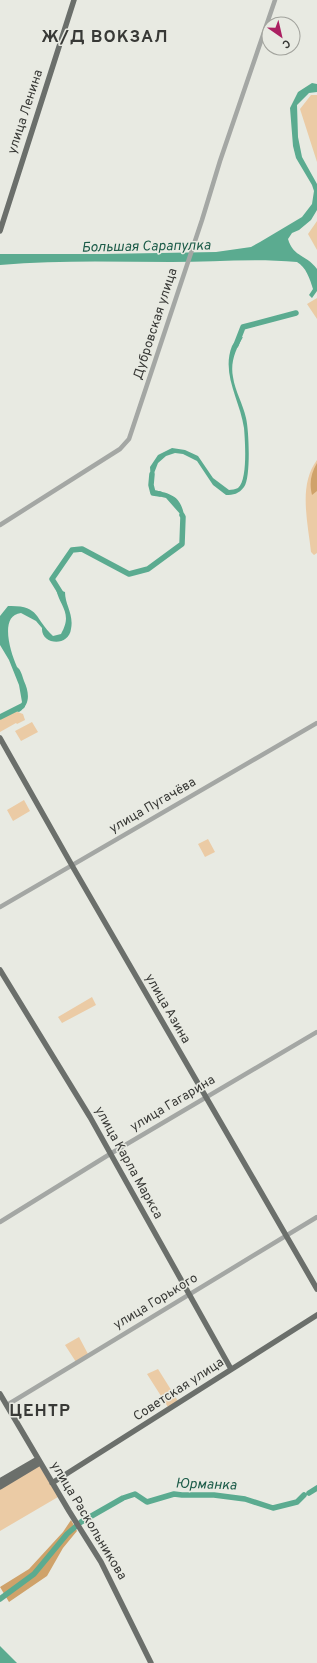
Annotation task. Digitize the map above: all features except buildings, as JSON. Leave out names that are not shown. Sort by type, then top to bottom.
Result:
[{"type":"main road","name":"улица Ленина","points":[[0,232],[74,0]]},
{"type":"main road","name":"улица Азина","points":[[0,738],[72,866],[317,1289]]},
{"type":"main road","name":"улица Карла Маркса","points":[[0,970],[84,1107],[231,1369]]},
{"type":"main road","name":"Советская улица","points":[[52,1483],[317,1315]]},
{"type":"main road","name":"улица Раскольникова","points":[[0,1394],[111,1580],[151,1663]]},
{"type":"main road","points":[[0,1481],[39,1461]]},
{"type":"main road","points":[[0,1487],[39,1461]]},
{"type":"street","name":"Дубровская улица","points":[[0,525],[120,449],[129,439],[220,161],[275,0]]},
{"type":"street","name":"улица Пугачёва","points":[[0,907],[317,723]]},
{"type":"street","name":"улица Гагарина","points":[[0,1222],[110,1154],[317,1032]]},
{"type":"street","name":"улица Горького","points":[[7,1405],[317,1218]]},
{"type":"shaded area","points":[[312,83],[317,84],[317,92],[309,93],[297,105],[298,137],[302,157],[317,184],[317,210],[311,220],[299,230],[292,233],[288,239],[293,249],[313,264],[317,269],[317,291],[312,298],[309,295],[313,289],[309,277],[303,267],[297,262],[250,260],[171,262],[43,262],[0,265],[0,254],[216,252],[251,247],[260,242],[302,217],[312,204],[314,191],[296,158],[293,146],[290,108],[298,92]]},
{"type":"shaded area","points":[[311,95],[317,95],[317,162],[300,109]]},
{"type":"shaded area","points":[[317,221],[317,250],[308,234]]},
{"type":"shaded area","points":[[317,298],[317,319],[307,304]]},
{"type":"shaded area","points":[[243,337],[234,356],[232,371],[235,387],[246,418],[248,433],[248,474],[244,487],[236,494],[226,495],[213,485],[197,461],[183,454],[175,453],[166,456],[158,463],[151,481],[150,467],[158,455],[172,448],[185,450],[198,456],[213,478],[229,490],[238,488],[241,484],[245,469],[244,428],[232,387],[229,356],[234,343]]},
{"type":"shaded area","points":[[317,460],[317,553],[314,555],[311,552],[308,529],[306,492],[311,470]]},
{"type":"shaded area","points":[[317,463],[317,491],[312,495],[311,478]]},
{"type":"shaded area","points":[[153,490],[167,493],[176,498],[182,507],[185,521],[181,521],[181,515],[166,498],[154,495]]},
{"type":"shaded area","points":[[56,589],[65,592],[72,624],[69,635],[65,639],[55,642],[50,641],[43,634],[42,628],[36,621],[21,613],[14,615],[8,626],[11,651],[26,685],[28,694],[26,705],[19,712],[16,711],[15,708],[20,706],[22,702],[19,685],[9,660],[0,645],[0,616],[8,606],[26,608],[35,614],[53,636],[61,634],[66,621],[66,615]]},
{"type":"shaded area","points":[[15,711],[23,714],[25,720],[0,732],[0,718]]},
{"type":"shaded area","points":[[32,722],[38,732],[21,741],[15,731]]},
{"type":"shaded area","points":[[24,800],[30,811],[13,821],[7,810]]},
{"type":"shaded area","points":[[208,839],[215,852],[205,857],[198,844]]},
{"type":"shaded area","points":[[92,997],[96,1005],[62,1023],[58,1017]]},
{"type":"shaded area","points":[[79,1337],[88,1354],[76,1362],[65,1345]]},
{"type":"shaded area","points":[[158,1369],[178,1401],[168,1407],[147,1374]]},
{"type":"shaded area","points":[[39,1465],[58,1497],[0,1531],[0,1489]]},
{"type":"shaded area","points":[[71,1520],[77,1531],[63,1548],[47,1576],[9,1602],[0,1587],[29,1569],[63,1532]]},
{"type":"shaded area","points":[[0,1646],[17,1663],[0,1663]]},
{"type":"waterway","name":"Большая Сарапулка","points":[[236,345],[243,327],[296,313]]},
{"type":"waterway","name":"Большая Сарапулка","points":[[152,474],[151,485],[153,493],[160,494]]},
{"type":"waterway","name":"Большая Сарапулка","points":[[62,595],[52,579],[72,550],[82,549],[129,574],[148,569],[182,544],[182,515]]},
{"type":"waterway","name":"Большая Сарапулка","points":[[0,717],[22,706]]},
{"type":"waterway","name":"Юрманка","points":[[309,1493],[317,1488]]},
{"type":"waterway","name":"Юрманка","points":[[0,1599],[34,1574],[67,1534],[81,1522],[123,1498],[135,1494],[147,1502],[174,1494],[214,1495],[245,1499],[273,1508],[297,1502],[304,1495]]},
{"type":"district","name":"Ж/Д ВОКЗАЛ","points":[[105,38]]},
{"type":"district","name":"ЦЕНТР","points":[[40,1412]]}]
